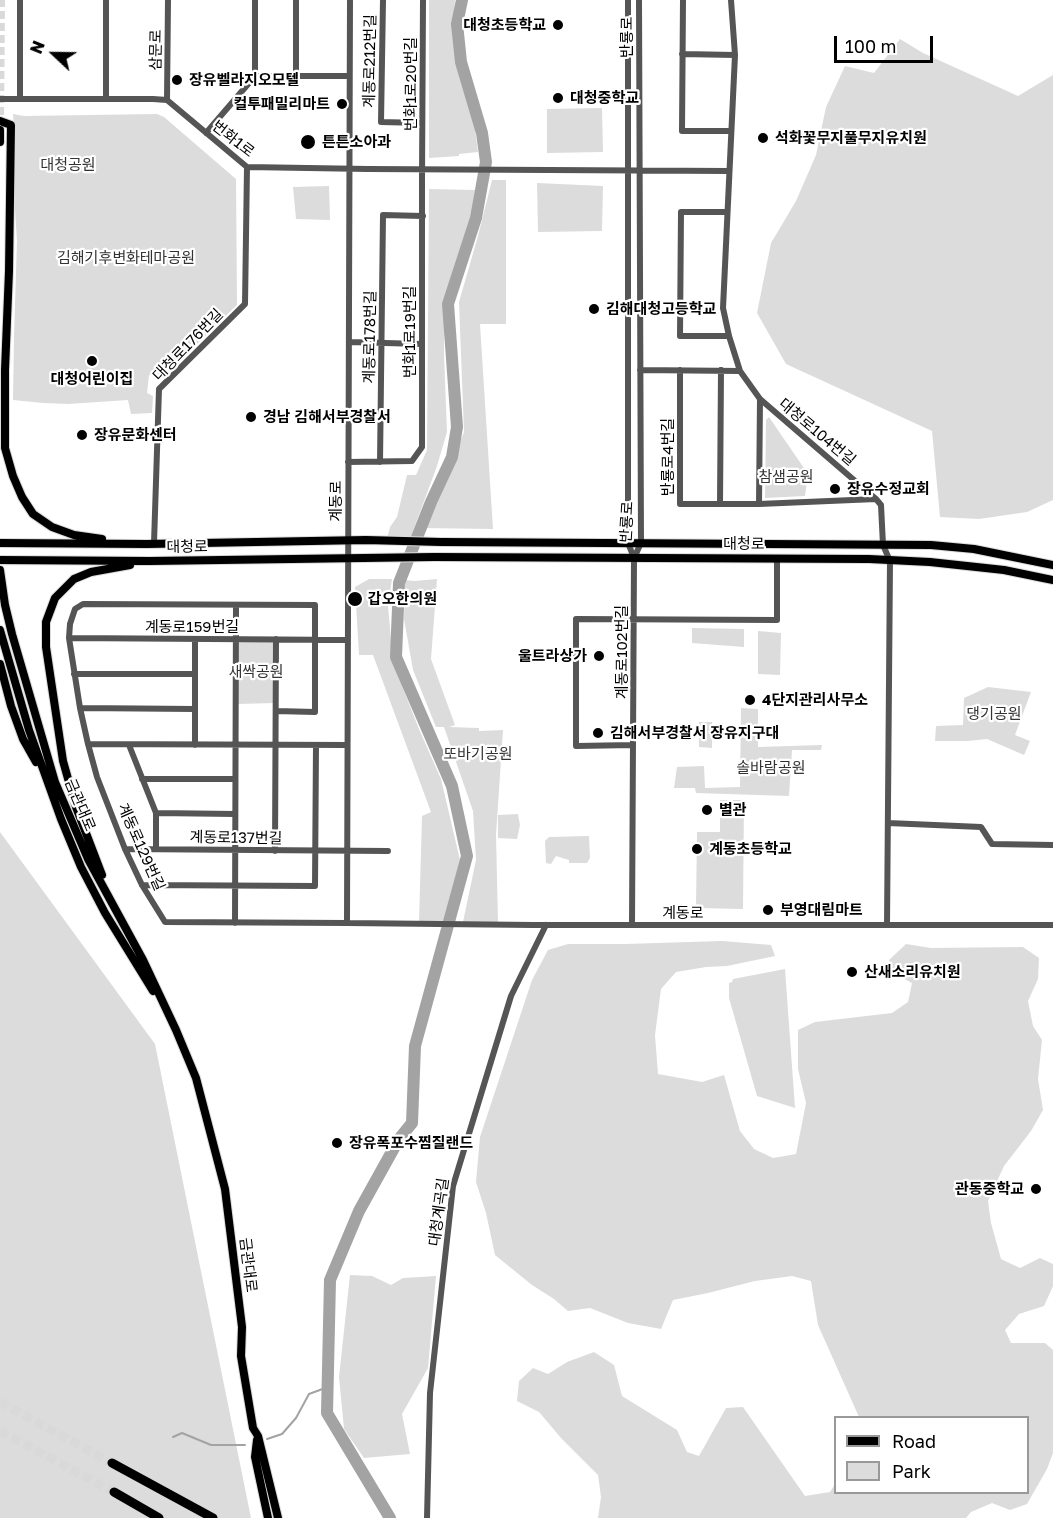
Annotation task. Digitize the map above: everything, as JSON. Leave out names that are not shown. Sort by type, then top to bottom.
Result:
[{"type":"highway","points":[[112,1463],[213,1518]]},
{"type":"highway","points":[[114,1492],[159,1518]]},
{"type":"main road","points":[[0,121],[11,125],[5,448],[17,487],[33,514],[52,527],[74,535],[150,544]]},
{"type":"main road","points":[[0,130],[0,142]]},
{"type":"main road","points":[[0,341],[5,370]]},
{"type":"main road","name":"대청로","points":[[0,543],[150,544],[374,540],[883,544],[974,549],[1053,564]]},
{"type":"main road","name":"대청로","points":[[0,560],[150,561],[375,557],[777,558],[930,562],[1004,570],[1053,580]]},
{"type":"main road","points":[[116,911],[76,807],[63,761],[46,647],[46,622],[55,598],[74,579],[91,572],[150,561]]},
{"type":"main road","name":"금관대로","points":[[0,570],[12,634],[55,782],[88,859],[143,960],[196,1078],[225,1189],[242,1327],[241,1356],[253,1428],[258,1436],[278,1518]]},
{"type":"main road","name":"금관대로","points":[[0,630],[47,784],[86,876],[105,914],[176,1030]]},
{"type":"main road","points":[[0,664],[23,739],[47,784]]},
{"type":"main road","name":"금관대로","points":[[258,1436],[255,1456],[268,1518]]},
{"type":"street","points":[[20,0],[20,99]]},
{"type":"street","points":[[106,0],[106,99]]},
{"type":"street","name":"삼문로","points":[[167,100],[168,0]]},
{"type":"street","points":[[206,133],[255,76],[255,0]]},
{"type":"street","points":[[296,0],[296,76]]},
{"type":"street","name":"계동로","points":[[350,0],[347,923],[1053,925]]},
{"type":"street","name":"계동로212번길","points":[[383,0],[381,122],[422,123]]},
{"type":"street","name":"번화1로20번길","points":[[422,169],[423,0]]},
{"type":"street","name":"반룡로","points":[[628,0],[628,543],[634,558]]},
{"type":"street","name":"반룡로","points":[[634,558],[641,543],[639,0]]},
{"type":"street","points":[[683,0],[682,131],[731,131]]},
{"type":"street","name":"대청로104번길","points":[[731,0],[735,55],[723,308],[729,336],[740,371],[760,399],[876,499]]},
{"type":"street","points":[[682,54],[735,55]]},
{"type":"street","points":[[255,76],[350,76]]},
{"type":"street","points":[[0,99],[167,100]]},
{"type":"street","name":"번화1로","points":[[167,100],[247,167],[628,170]]},
{"type":"street","name":"대청로176번길","points":[[150,544],[159,389],[245,304],[247,167]]},
{"type":"street","name":"번화1로19번길","points":[[380,462],[412,461],[422,447],[422,169]]},
{"type":"street","points":[[628,170],[729,171]]},
{"type":"street","points":[[727,212],[681,212],[681,336],[729,336]]},
{"type":"street","name":"계동로178번길","points":[[380,462],[383,215],[423,216]]},
{"type":"street","points":[[349,342],[421,344]]},
{"type":"street","points":[[640,370],[740,371]]},
{"type":"street","name":"반룡로4번길","points":[[680,370],[680,504],[759,504],[876,499]]},
{"type":"street","points":[[720,504],[721,370]]},
{"type":"street","points":[[759,504],[760,399]]},
{"type":"street","points":[[348,462],[380,462]]},
{"type":"street","points":[[876,499],[881,505],[883,544],[890,561],[887,925]]},
{"type":"street","name":"계동로102번길","points":[[632,925],[634,558]]},
{"type":"street","points":[[633,746],[576,746],[576,619],[777,621],[777,558]]},
{"type":"street","name":"계동로129번길","points":[[236,605],[83,604],[75,609],[70,624],[69,639],[80,708],[97,777],[125,849],[142,885],[165,922],[347,923]]},
{"type":"street","points":[[235,922],[236,605]]},
{"type":"street","name":"계동로159번길","points":[[236,605],[315,605],[315,712],[276,711]]},
{"type":"street","name":"계동로159번길","points":[[69,639],[348,640]]},
{"type":"street","points":[[195,639],[195,745]]},
{"type":"street","points":[[275,850],[276,639]]},
{"type":"street","points":[[74,674],[195,674]]},
{"type":"street","points":[[80,708],[195,709]]},
{"type":"street","points":[[88,744],[347,745]]},
{"type":"street","points":[[129,745],[156,813],[156,849]]},
{"type":"street","points":[[142,885],[315,886],[316,745]]},
{"type":"street","points":[[142,779],[235,779]]},
{"type":"street","points":[[156,813],[235,814]]},
{"type":"street","points":[[888,824],[981,827],[992,844],[1053,845]]},
{"type":"street","name":"계동로137번길","points":[[125,849],[388,852]]},
{"type":"street","name":"대청계곡길","points":[[427,1518],[430,1393],[453,1186],[511,996],[546,925]]},
{"type":"green space","points":[[429,0],[455,0],[453,29],[473,114],[478,152],[429,158]]},
{"type":"green space","points":[[900,39],[923,53],[1018,96],[1053,75],[1053,500],[1027,512],[979,519],[940,517],[932,431],[786,364],[757,313],[771,243],[796,201],[816,155],[826,107],[845,66],[874,73]]},
{"type":"green space","points":[[602,108],[603,152],[547,153],[547,109]]},
{"type":"green space","name":"김해기후변화테마공원","points":[[13,114],[24,116],[157,114],[164,117],[236,179],[237,305],[163,377],[149,375],[147,393],[153,396],[152,413],[131,414],[128,400],[68,404],[13,400],[17,241]]},
{"type":"green space","points":[[492,180],[506,180],[506,324],[480,324],[493,529],[422,528],[441,491],[464,432],[459,302]]},
{"type":"green space","points":[[537,183],[603,186],[602,231],[538,232]]},
{"type":"green space","points":[[329,186],[330,220],[296,219],[293,187]]},
{"type":"green space","points":[[429,189],[475,190],[471,219],[444,301],[447,432],[410,539],[387,539],[390,527],[397,517],[407,475],[416,475],[427,450]]},
{"type":"green space","name":"참샘공원","points":[[769,417],[808,474],[805,496],[765,498],[766,420]]},
{"type":"green space","points":[[369,579],[392,579],[388,606],[393,663],[441,779],[460,860],[445,921],[419,923],[422,816],[431,812],[373,655],[359,655],[355,587]]},
{"type":"green space","name":"또바기공원","points":[[437,579],[431,659],[455,725],[449,727],[479,728],[479,731],[503,730],[496,835],[498,922],[463,922],[476,860],[473,811],[444,727],[436,727],[413,670],[404,619],[405,580]]},
{"type":"green space","points":[[692,628],[744,629],[744,647],[692,643]]},
{"type":"green space","points":[[758,631],[781,633],[780,675],[758,674]]},
{"type":"green space","name":"새싹공원","points":[[238,640],[275,640],[275,703],[237,704]]},
{"type":"green space","name":"댕기공원","points":[[988,687],[1031,692],[1015,735],[1030,741],[1024,755],[987,739],[935,741],[936,726],[963,725],[964,698]]},
{"type":"green space","name":"솔바람공원","points":[[741,708],[758,709],[758,747],[822,745],[821,750],[792,750],[789,796],[696,793],[695,788],[674,788],[677,767],[704,766],[705,788],[740,787]]},
{"type":"green space","points":[[699,722],[712,722],[712,748],[699,747]]},
{"type":"green space","points":[[720,800],[744,800],[743,909],[696,908],[697,832],[720,832]]},
{"type":"green space","points":[[518,814],[520,825],[517,839],[498,838],[498,815]]},
{"type":"green space","points":[[0,832],[155,1044],[251,1518],[0,1518]]},
{"type":"green space","points":[[589,836],[590,858],[587,863],[569,863],[569,860],[556,856],[551,864],[546,863],[545,841],[549,837]]},
{"type":"green space","points":[[722,941],[771,945],[775,956],[727,966],[676,972],[661,989],[655,1035],[658,1074],[702,1082],[724,1075],[740,1131],[754,1149],[773,1158],[796,1154],[806,1103],[798,1069],[798,1030],[815,1022],[892,1013],[908,1002],[912,983],[893,973],[889,960],[906,944],[931,948],[1023,947],[1039,958],[1038,979],[1028,1001],[1033,1026],[1042,1040],[1038,1079],[1043,1110],[1031,1131],[1004,1166],[988,1201],[991,1223],[1001,1259],[1020,1268],[1040,1258],[1053,1264],[1053,1286],[1044,1306],[1019,1314],[1005,1330],[1011,1343],[1045,1343],[1053,1350],[1053,1453],[1047,1469],[1027,1504],[1010,1510],[992,1503],[971,1512],[966,1518],[598,1518],[601,1497],[598,1475],[539,1412],[517,1401],[519,1381],[533,1368],[548,1374],[567,1362],[594,1352],[614,1365],[622,1396],[677,1430],[687,1452],[699,1456],[726,1408],[743,1407],[805,1496],[830,1492],[834,1486],[834,1494],[1029,1494],[1029,1416],[859,1416],[818,1325],[811,1281],[792,1276],[755,1281],[673,1300],[661,1329],[628,1323],[590,1308],[568,1311],[495,1255],[486,1213],[476,1182],[480,1137],[532,980],[548,950],[568,944]]},
{"type":"green space","points":[[785,969],[795,1108],[757,1096],[729,998],[729,983],[733,979]]},
{"type":"green space","points":[[350,1275],[372,1276],[391,1285],[403,1278],[436,1276],[428,1368],[402,1414],[410,1454],[364,1458],[344,1429],[339,1377]]},
{"type":"waterway","points":[[390,1518],[327,1413],[330,1280],[359,1211],[399,1139],[412,1123],[415,1046],[467,856],[452,786],[396,657],[399,583],[431,502],[452,457],[457,427],[448,304],[476,218],[486,162],[482,133],[461,62],[457,24],[462,0]]},
{"type":"waterway","points":[[267,1439],[282,1434],[296,1418],[309,1394],[328,1387]]},
{"type":"waterway","points":[[173,1437],[182,1433],[211,1445],[245,1445]]},
{"type":"tunnel","points":[[0,127],[1,0]]},
{"type":"tunnel","points":[[0,1402],[112,1463]]},
{"type":"tunnel","points":[[0,1431],[114,1492]]},
{"type":"place","name":"대청초등학교","points":[[558,25]]},
{"type":"place","name":"장유벨라지오모텔","points":[[177,80]]},
{"type":"place","name":"대청중학교","points":[[558,98]]},
{"type":"place","name":"컬투패밀리마트","points":[[342,104]]},
{"type":"place","name":"석화꽃무지풀무지유치원","points":[[763,138]]},
{"type":"place","name":"튼튼소아과","points":[[308,142]]},
{"type":"place","name":"김해대청고등학교","points":[[594,309]]},
{"type":"place","name":"대청어린이집","points":[[92,361]]},
{"type":"place","name":"경남 김해서부경찰서","points":[[251,417]]},
{"type":"place","name":"장유문화센터","points":[[82,435]]},
{"type":"place","name":"장유수정교회","points":[[835,489]]},
{"type":"place","name":"갑오한의원","points":[[355,599]]},
{"type":"place","name":"울트라상가","points":[[599,656]]},
{"type":"place","name":"4단지관리사무소","points":[[750,700]]},
{"type":"place","name":"김해서부경찰서 장유지구대","points":[[598,733]]},
{"type":"place","name":"별관","points":[[707,810]]},
{"type":"place","name":"계동초등학교","points":[[697,849]]},
{"type":"place","name":"부영대림마트","points":[[768,910]]},
{"type":"place","name":"산새소리유치원","points":[[852,972]]},
{"type":"place","name":"장유폭포수찜질랜드","points":[[337,1143]]},
{"type":"place","name":"관동중학교","points":[[1036,1189]]},
{"type":"park label","name":"대청공원","points":[[68,165]]}]
